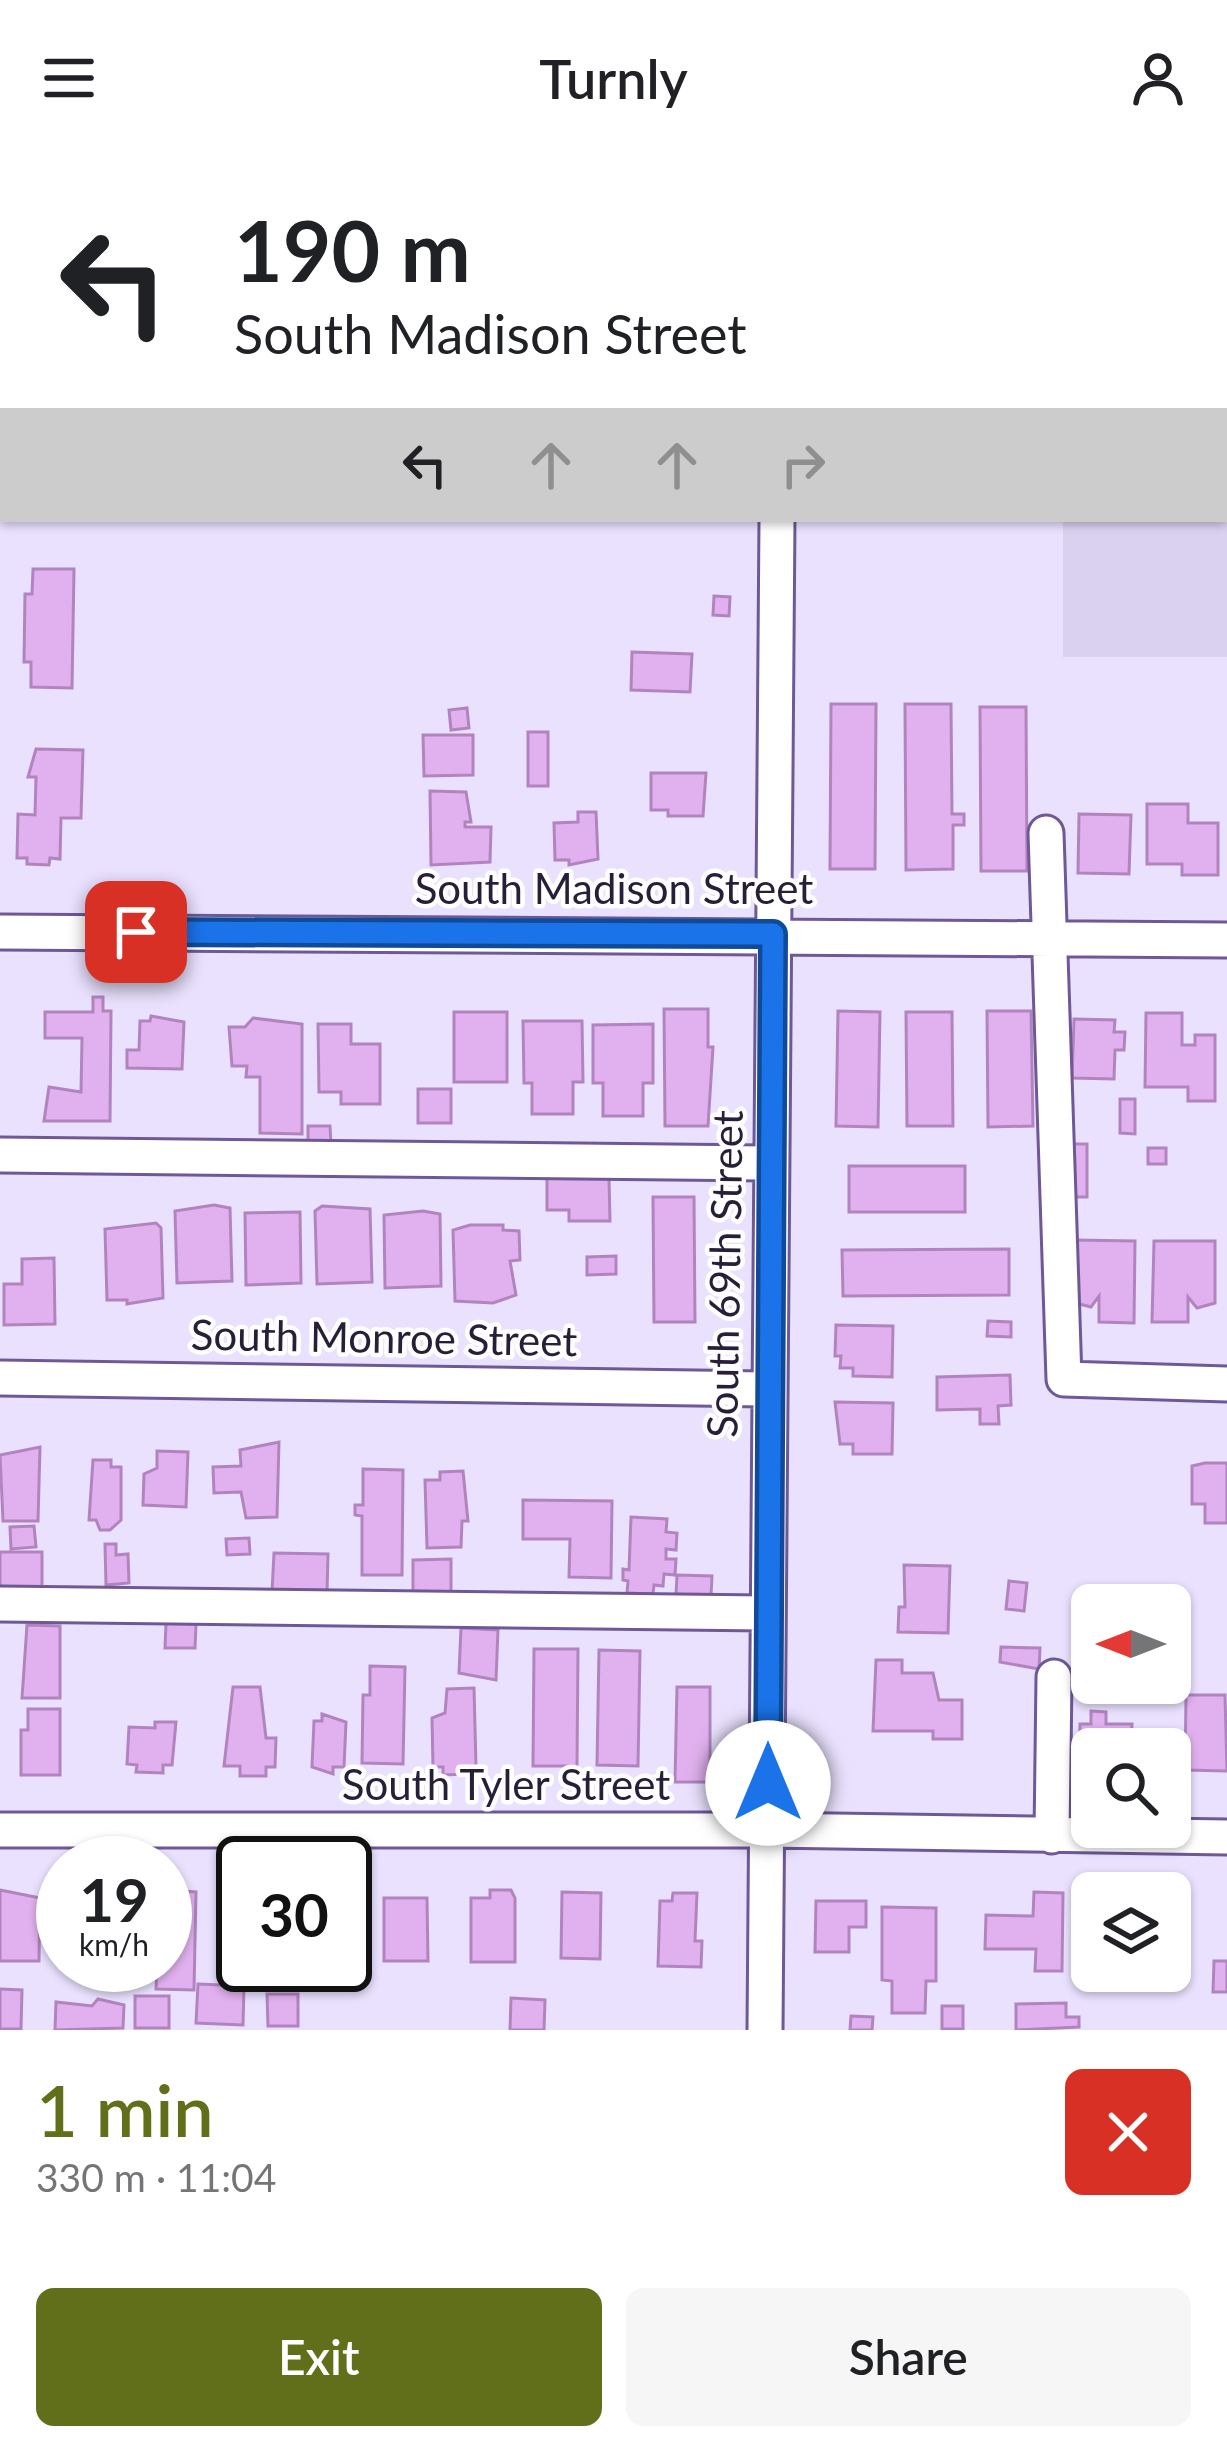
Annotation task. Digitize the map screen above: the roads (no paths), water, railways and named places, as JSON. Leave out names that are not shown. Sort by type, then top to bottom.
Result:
[{"type":"street","name":"South 69th Street","points":[[765,2030],[777,522]]},
{"type":"street","points":[[1046,833],[1064,1379],[1227,1384]]},
{"type":"street","name":"South Madison Street","points":[[0,932],[1227,940]]},
{"type":"street","points":[[0,1155],[771,1163]]},
{"type":"street","name":"South Monroe Street","points":[[0,1378],[768,1389]]},
{"type":"street","points":[[0,1604],[768,1613]]},
{"type":"street","points":[[1052,1835],[1054,1676]]},
{"type":"street","name":"South Tyler Street","points":[[0,1830],[768,1830],[1227,1837]]}]
